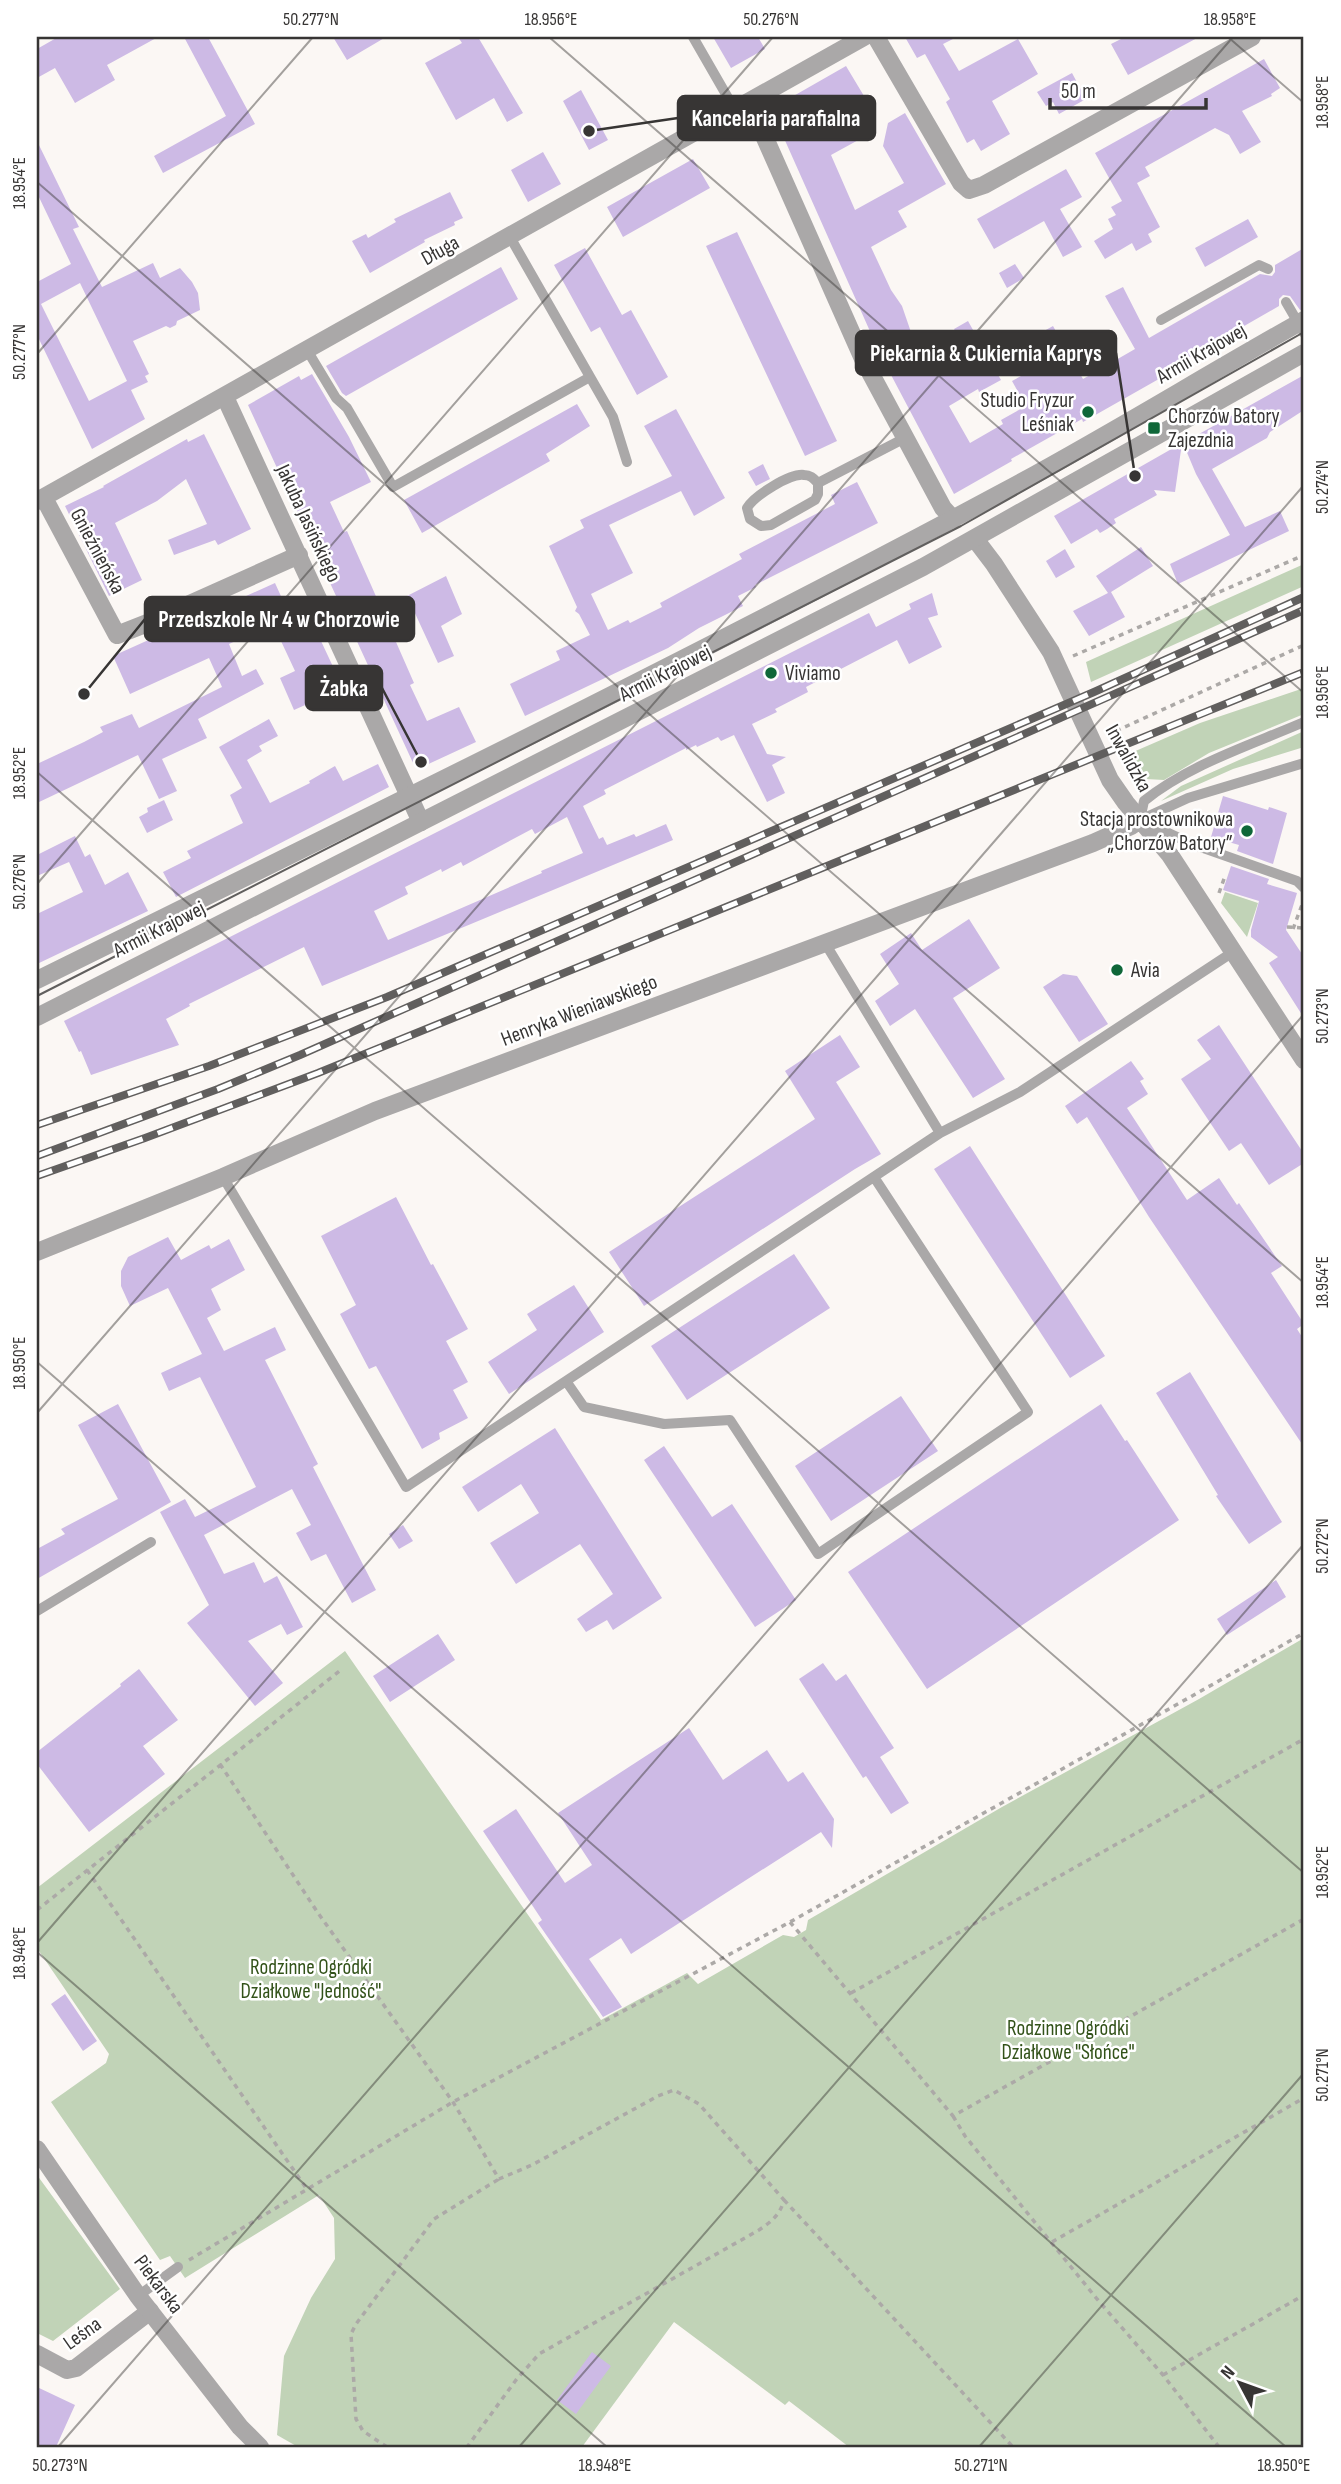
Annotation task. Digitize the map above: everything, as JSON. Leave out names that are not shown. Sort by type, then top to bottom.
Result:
[{"type":"street","name":"Długa","points":[[40,500],[864,37]]},
{"type":"street","points":[[876,37],[961,183],[969,190],[985,185],[1252,37]]},
{"type":"street","name":"Inwalidzka","points":[[742,106],[864,360],[943,508],[975,539],[999,572],[1051,652],[1110,780],[1170,855],[1304,1060]]},
{"type":"street","name":"Armii Krajowej","points":[[37,980],[410,796],[953,519],[1302,326]]},
{"type":"street","name":"Armii Krajowej","points":[[37,1017],[923,567],[1304,353]]},
{"type":"street","name":"Jakuba Jasińskiego","points":[[225,397],[421,822]]},
{"type":"street","name":"Gnieźnieńska","points":[[40,500],[117,635],[299,555]]},
{"type":"street","name":"Henryka Wieniawskiego","points":[[37,1252],[223,1177],[375,1111],[1093,843],[1140,820]]},
{"type":"street","name":"Piekarska","points":[[37,2149],[138,2296],[256,2444]]},
{"type":"street","name":"Leśna","points":[[37,2354],[67,2370],[76,2368],[150,2311]]},
{"type":"lane","points":[[693,37],[742,106]]},
{"type":"lane","points":[[510,237],[613,417],[627,462]]},
{"type":"lane","points":[[1161,320],[1259,265],[1268,269]]},
{"type":"lane","points":[[1286,302],[1302,326]]},
{"type":"lane","points":[[307,350],[336,398],[346,408],[393,488],[590,377]]},
{"type":"lane","points":[[818,483],[905,438]]},
{"type":"lane","points":[[807,474],[818,483],[815,500],[771,525],[761,527],[750,519],[747,508],[752,499],[760,494],[797,475],[807,474]]},
{"type":"lane","points":[[1140,820],[1144,801],[1163,788],[1207,763],[1304,722]]},
{"type":"lane","points":[[1140,820],[1188,798],[1304,763]]},
{"type":"lane","points":[[1140,820],[1192,844],[1297,881],[1304,888]]},
{"type":"lane","points":[[825,943],[940,1133]]},
{"type":"lane","points":[[223,1177],[406,1487],[940,1133],[1020,1092],[1233,952]]},
{"type":"lane","points":[[566,1381],[584,1407],[664,1424],[730,1420],[818,1554],[1028,1412],[874,1177]]},
{"type":"lane","points":[[37,1611],[151,1542]]},
{"type":"lane","points":[[138,2296],[178,2267]]},
{"type":"path","points":[[1073,656],[1304,555]]},
{"type":"path","points":[[1116,731],[1304,645]]},
{"type":"path","points":[[1216,902],[1224,876]]},
{"type":"path","points":[[1303,902],[1290,928],[1304,928]]},
{"type":"path","points":[[178,2267],[453,2102],[790,1922],[1304,1633]]},
{"type":"path","points":[[37,1910],[342,1668]]},
{"type":"path","points":[[850,1993],[1304,1739]]},
{"type":"path","points":[[220,1764],[318,1913],[453,2102],[499,2179]]},
{"type":"path","points":[[88,1870],[307,2189]]},
{"type":"path","points":[[953,2116],[1304,1919]]},
{"type":"path","points":[[790,1922],[953,2116],[965,2136],[1097,2299],[1163,2375],[1219,2447]]},
{"type":"path","points":[[387,2447],[363,2431],[356,2419],[351,2333],[434,2219],[499,2179],[532,2165],[657,2096],[674,2090],[699,2104],[783,2200],[1013,2447]]},
{"type":"path","points":[[1052,2242],[1304,2098]]},
{"type":"path","points":[[467,2447],[516,2380],[539,2354],[759,2231],[773,2220],[781,2209],[783,2200]]},
{"type":"path","points":[[1163,2375],[1304,2295]]},
{"type":"green space","points":[[1304,564],[1304,586],[1091,682],[1086,662]]},
{"type":"green space","points":[[1304,688],[1304,714],[1209,753],[1164,780],[1146,779],[1133,769],[1124,756],[1200,723]]},
{"type":"green space","points":[[1304,731],[1304,747],[1233,769],[1161,801],[1181,786]]},
{"type":"green space","points":[[1225,892],[1258,903],[1247,937],[1221,903]]},
{"type":"green space","points":[[1304,1638],[1304,2447],[849,2447],[789,2401],[785,2405],[674,2322],[582,2447],[298,2447],[277,2435],[284,2356],[311,2298],[335,2259],[334,2218],[319,2195],[185,2278],[170,2256],[160,2260],[51,2102],[106,2063],[109,2054],[37,1948],[37,1888],[345,1651],[601,2020],[687,1973],[698,1984],[783,1935],[794,1937],[806,1930],[808,1920],[1002,1807]]},
{"type":"green space","points":[[37,2175],[120,2289],[53,2341],[37,2333]]},
{"type":"building","points":[[58,37],[158,37],[107,65],[115,80],[75,103],[55,68],[37,78],[37,49]]},
{"type":"building","points":[[184,37],[208,37],[255,124],[163,173],[154,156],[226,116]]},
{"type":"building","points":[[333,37],[386,37],[347,60]]},
{"type":"building","points":[[458,37],[478,37],[523,113],[507,122],[494,98],[456,120],[425,63],[462,43]]},
{"type":"building","points":[[713,37],[758,37],[765,49],[731,68]]},
{"type":"building","points":[[905,37],[957,37],[943,44],[959,71],[1018,39],[1038,74],[992,101],[1010,134],[981,151],[974,139],[967,143],[946,102],[950,99],[925,54],[917,58]]},
{"type":"building","points":[[1125,37],[1199,37],[1128,75],[1111,44]]},
{"type":"building","points":[[1264,59],[1280,88],[1271,94],[1272,96],[1242,111],[1261,142],[1240,154],[1229,135],[1215,128],[1145,167],[1150,176],[1137,183],[1160,227],[1148,234],[1152,242],[1136,251],[1132,243],[1105,259],[1094,241],[1113,229],[1108,219],[1116,215],[1111,207],[1122,201],[1095,153]]},
{"type":"building","points":[[846,66],[864,96],[845,107],[862,138],[831,155],[855,210],[904,183],[883,146],[888,123],[905,113],[946,184],[898,211],[907,227],[871,247],[891,290],[902,306],[922,356],[926,355],[932,367],[965,349],[954,329],[968,321],[1001,380],[979,392],[978,389],[949,406],[970,443],[1003,424],[1001,420],[1026,406],[1012,381],[1048,361],[1035,336],[1053,326],[1083,379],[1135,349],[1105,296],[1123,287],[1149,338],[1260,274],[1272,276],[1275,265],[1304,248],[1304,309],[1300,310],[1290,296],[1283,295],[1279,299],[1279,306],[1178,364],[1180,367],[1083,422],[1082,419],[954,494],[881,356],[779,127],[790,98]]},
{"type":"building","points":[[1072,73],[1086,99],[1059,114],[1053,102],[1046,106],[1037,92]]},
{"type":"building","points":[[581,90],[608,140],[589,150],[563,101]]},
{"type":"building","points":[[37,141],[79,227],[73,229],[102,287],[153,263],[160,278],[180,268],[198,293],[200,310],[177,321],[176,325],[170,328],[166,326],[133,341],[149,374],[145,376],[148,382],[131,390],[145,419],[92,449],[37,335],[37,282],[71,264],[37,193]],"holes":[[[80,283],[127,381],[89,401],[41,304]]]},
{"type":"building","points":[[543,152],[561,184],[528,202],[511,170]]},
{"type":"building","points":[[693,159],[710,188],[623,237],[607,207]]},
{"type":"building","points":[[1066,169],[1082,197],[1060,209],[1082,247],[1063,257],[1044,221],[994,249],[977,219]]},
{"type":"building","points":[[450,192],[463,218],[370,273],[352,241],[366,234],[368,238],[396,222],[394,219]]},
{"type":"building","points":[[1248,219],[1258,237],[1205,267],[1195,248]]},
{"type":"building","points":[[737,232],[837,441],[805,456],[706,246]]},
{"type":"building","points":[[585,248],[622,315],[631,310],[668,377],[637,395],[600,327],[591,332],[554,265]]},
{"type":"building","points":[[1015,264],[1024,278],[1007,288],[999,273]]},
{"type":"building","points":[[501,267],[518,299],[346,396],[342,393],[326,366]]},
{"type":"building","points":[[312,374],[349,437],[371,482],[330,502],[344,532],[347,531],[414,683],[410,685],[427,721],[459,707],[476,742],[422,767],[414,765],[248,405],[299,376],[301,380]]},
{"type":"building","points":[[1304,375],[1304,410],[1270,432],[1267,438],[1212,469],[1245,527],[1280,511],[1289,531],[1178,584],[1170,564],[1230,535],[1196,474],[1183,443]]},
{"type":"building","points":[[577,404],[590,426],[546,454],[550,461],[422,533],[404,500]]},
{"type":"building","points":[[676,409],[725,498],[694,516],[681,491],[609,525],[633,573],[591,594],[608,630],[628,620],[630,623],[662,607],[660,603],[742,559],[739,554],[835,504],[831,495],[857,482],[878,523],[755,585],[756,587],[738,596],[743,606],[699,628],[668,648],[525,716],[510,684],[560,660],[556,651],[590,635],[575,611],[577,607],[549,546],[584,528],[580,520],[672,476],[644,426]]},
{"type":"building","points":[[204,434],[251,529],[218,545],[215,540],[174,555],[168,540],[207,524],[186,479],[157,501],[115,523],[142,580],[109,596],[65,506],[104,487],[187,439],[188,442]]},
{"type":"building","points":[[1182,443],[1175,492],[1154,490],[1157,495],[1114,519],[1116,523],[1107,529],[1100,533],[1097,529],[1071,544],[1054,516]]},
{"type":"building","points":[[763,464],[770,479],[756,486],[748,472]]},
{"type":"building","points":[[1141,547],[1153,566],[1111,592],[1125,617],[1089,636],[1073,611],[1108,593],[1096,576]]},
{"type":"building","points":[[1065,549],[1075,567],[1056,578],[1046,561]]},
{"type":"building","points":[[446,576],[462,614],[441,626],[454,656],[438,663],[407,596]]},
{"type":"building","points":[[275,583],[290,616],[306,609],[343,688],[294,710],[280,678],[295,671],[273,624],[229,644],[242,676],[256,669],[264,684],[198,719],[207,738],[162,759],[177,791],[159,799],[138,755],[37,803],[37,764],[103,732],[100,727],[132,714],[139,728],[222,687],[209,658],[130,694],[113,656]]},
{"type":"building","points":[[932,593],[938,615],[928,618],[942,647],[909,664],[897,640],[806,687],[808,692],[752,724],[767,754],[786,757],[772,765],[785,793],[767,802],[734,735],[721,741],[718,737],[697,747],[686,748],[604,790],[606,794],[583,806],[599,839],[603,837],[607,845],[634,834],[636,837],[666,824],[673,840],[322,986],[304,947],[189,1004],[190,1006],[166,1019],[179,1045],[91,1075],[64,1021],[869,613],[876,627],[911,609],[909,604]],"holes":[[[567,817],[583,853],[388,940],[374,911],[408,894],[405,887],[441,869],[442,872],[461,862],[463,866],[532,829],[535,834]]]},
{"type":"building","points":[[269,719],[278,736],[259,746],[262,751],[247,760],[270,803],[310,783],[309,781],[335,766],[343,781],[378,764],[389,787],[176,897],[163,872],[191,858],[187,851],[243,823],[230,795],[242,788],[219,747]]},
{"type":"building","name":"Stacja prostownikowa „Chorzów Batory”","points":[[1223,796],[1287,813],[1273,864],[1237,851],[1239,845],[1211,837]]},
{"type":"building","points":[[164,800],[173,820],[147,833],[139,817],[148,812],[147,808]]},
{"type":"building","points":[[75,836],[85,857],[90,854],[105,885],[128,872],[148,911],[37,964],[37,914],[83,892],[69,862],[37,876],[37,855]]},
{"type":"building","points":[[1231,866],[1269,879],[1267,884],[1297,893],[1286,930],[1304,957],[1304,1018],[1269,963],[1278,957],[1251,937],[1259,901],[1223,890]]},
{"type":"building","points":[[969,919],[1000,968],[953,998],[1005,1079],[973,1098],[915,1009],[890,1026],[875,1001],[899,984],[880,954],[911,933],[922,950]]},
{"type":"building","points":[[1063,974],[1077,976],[1108,1024],[1079,1042],[1043,987]]},
{"type":"building","points":[[1219,1025],[1304,1154],[1304,1163],[1269,1185],[1241,1143],[1229,1151],[1181,1079],[1211,1059],[1197,1040]]},
{"type":"building","points":[[840,1035],[860,1067],[836,1082],[881,1154],[644,1306],[609,1252],[815,1119],[785,1071]]},
{"type":"building","points":[[1131,1061],[1144,1079],[1140,1081],[1148,1094],[1127,1108],[1187,1200],[1219,1178],[1282,1266],[1271,1273],[1304,1324],[1297,1329],[1304,1340],[1304,1447],[1149,1217],[1087,1117],[1077,1124],[1065,1106]]},
{"type":"building","points":[[970,1146],[1105,1356],[1070,1378],[934,1169]]},
{"type":"building","points":[[396,1197],[468,1329],[446,1341],[468,1382],[453,1390],[468,1418],[439,1433],[440,1439],[422,1449],[376,1366],[369,1369],[340,1314],[356,1305],[321,1236]]},
{"type":"building","points":[[168,1237],[181,1260],[209,1245],[211,1249],[229,1239],[245,1270],[211,1289],[221,1310],[207,1318],[224,1351],[275,1327],[286,1350],[265,1360],[318,1464],[313,1467],[376,1590],[352,1603],[326,1554],[311,1561],[296,1533],[311,1525],[292,1489],[204,1535],[224,1574],[254,1562],[264,1583],[277,1576],[303,1627],[287,1635],[281,1624],[248,1641],[283,1683],[255,1706],[187,1623],[209,1605],[160,1512],[185,1499],[195,1517],[256,1487],[200,1377],[169,1391],[161,1373],[202,1354],[168,1288],[130,1306],[121,1286],[121,1271],[128,1257]]},
{"type":"building","points":[[794,1254],[830,1308],[687,1400],[651,1346]]},
{"type":"building","points":[[574,1285],[604,1332],[509,1394],[488,1362],[537,1330],[527,1314]]},
{"type":"building","points":[[1190,1372],[1282,1522],[1249,1544],[1216,1496],[1218,1495],[1156,1393]]},
{"type":"building","points":[[901,1396],[938,1451],[831,1521],[795,1466]]},
{"type":"building","points":[[118,1404],[171,1502],[37,1579],[37,1549],[65,1534],[61,1529],[118,1499],[78,1425]]},
{"type":"building","points":[[1101,1404],[1179,1520],[927,1689],[848,1572]]},
{"type":"building","points":[[555,1428],[662,1598],[613,1630],[607,1620],[586,1632],[577,1619],[613,1594],[580,1544],[516,1584],[490,1543],[539,1513],[521,1484],[478,1512],[462,1487]]},
{"type":"building","points":[[664,1446],[712,1517],[732,1504],[796,1600],[755,1627],[644,1460]]},
{"type":"building","points":[[403,1525],[413,1541],[399,1549],[389,1534]]},
{"type":"building","points":[[1276,1580],[1286,1597],[1227,1635],[1217,1619]]},
{"type":"building","points":[[438,1634],[455,1660],[390,1702],[373,1676]]},
{"type":"building","points":[[823,1663],[836,1681],[846,1674],[894,1748],[880,1757],[909,1803],[891,1814],[866,1776],[863,1778],[799,1679]]},
{"type":"building","points":[[139,1669],[178,1720],[143,1746],[165,1774],[89,1832],[37,1764],[37,1752]]},
{"type":"building","points":[[689,1728],[723,1780],[767,1750],[788,1782],[803,1772],[834,1819],[832,1848],[821,1832],[631,1954],[621,1938],[589,1959],[622,2007],[603,2017],[538,1923],[542,1920],[483,1831],[516,1809],[565,1883],[592,1865],[558,1813]]},
{"type":"building","points":[[65,1994],[97,2041],[83,2051],[51,2004]]},
{"type":"building","points":[[592,2352],[611,2366],[576,2414],[557,2400]]},
{"type":"building","points":[[37,2387],[75,2405],[56,2447],[37,2447]]},
{"type":"tram line","points":[[37,996],[961,526],[1304,332]]},
{"type":"railway","points":[[37,1125],[209,1066],[387,997],[1094,692],[1304,597]]},
{"type":"railway","points":[[37,1156],[218,1089],[300,1055],[1304,610]]},
{"type":"railway","points":[[37,1176],[318,1073],[1304,672]]},
{"type":"place","name":"Kancelaria parafialna","points":[[589,131]]},
{"type":"place","name":"Studio Fryzur Leśniak","points":[[1088,412]]},
{"type":"place","name":"Chorzów Batory Zajezdnia","points":[[1154,428]]},
{"type":"place","name":"Piekarnia & Cukiernia Kaprys","points":[[1135,476]]},
{"type":"place","name":"Viviamo","points":[[771,673]]},
{"type":"place","name":"Przedszkole Nr 4 w Chorzowie","points":[[84,694]]},
{"type":"place","name":"Żabka","points":[[421,762]]},
{"type":"place","name":"Stacja prostownikowa „Chorzów Batory”","points":[[1247,831]]},
{"type":"place","name":"Avia","points":[[1117,970]]},
{"type":"park label","name":"Rodzinne Ogródki Działkowe \"Jedność\"","points":[[311,1979]]},
{"type":"park label","name":"Rodzinne Ogródki Działkowe \"Słońce\"","points":[[1068,2040]]}]
